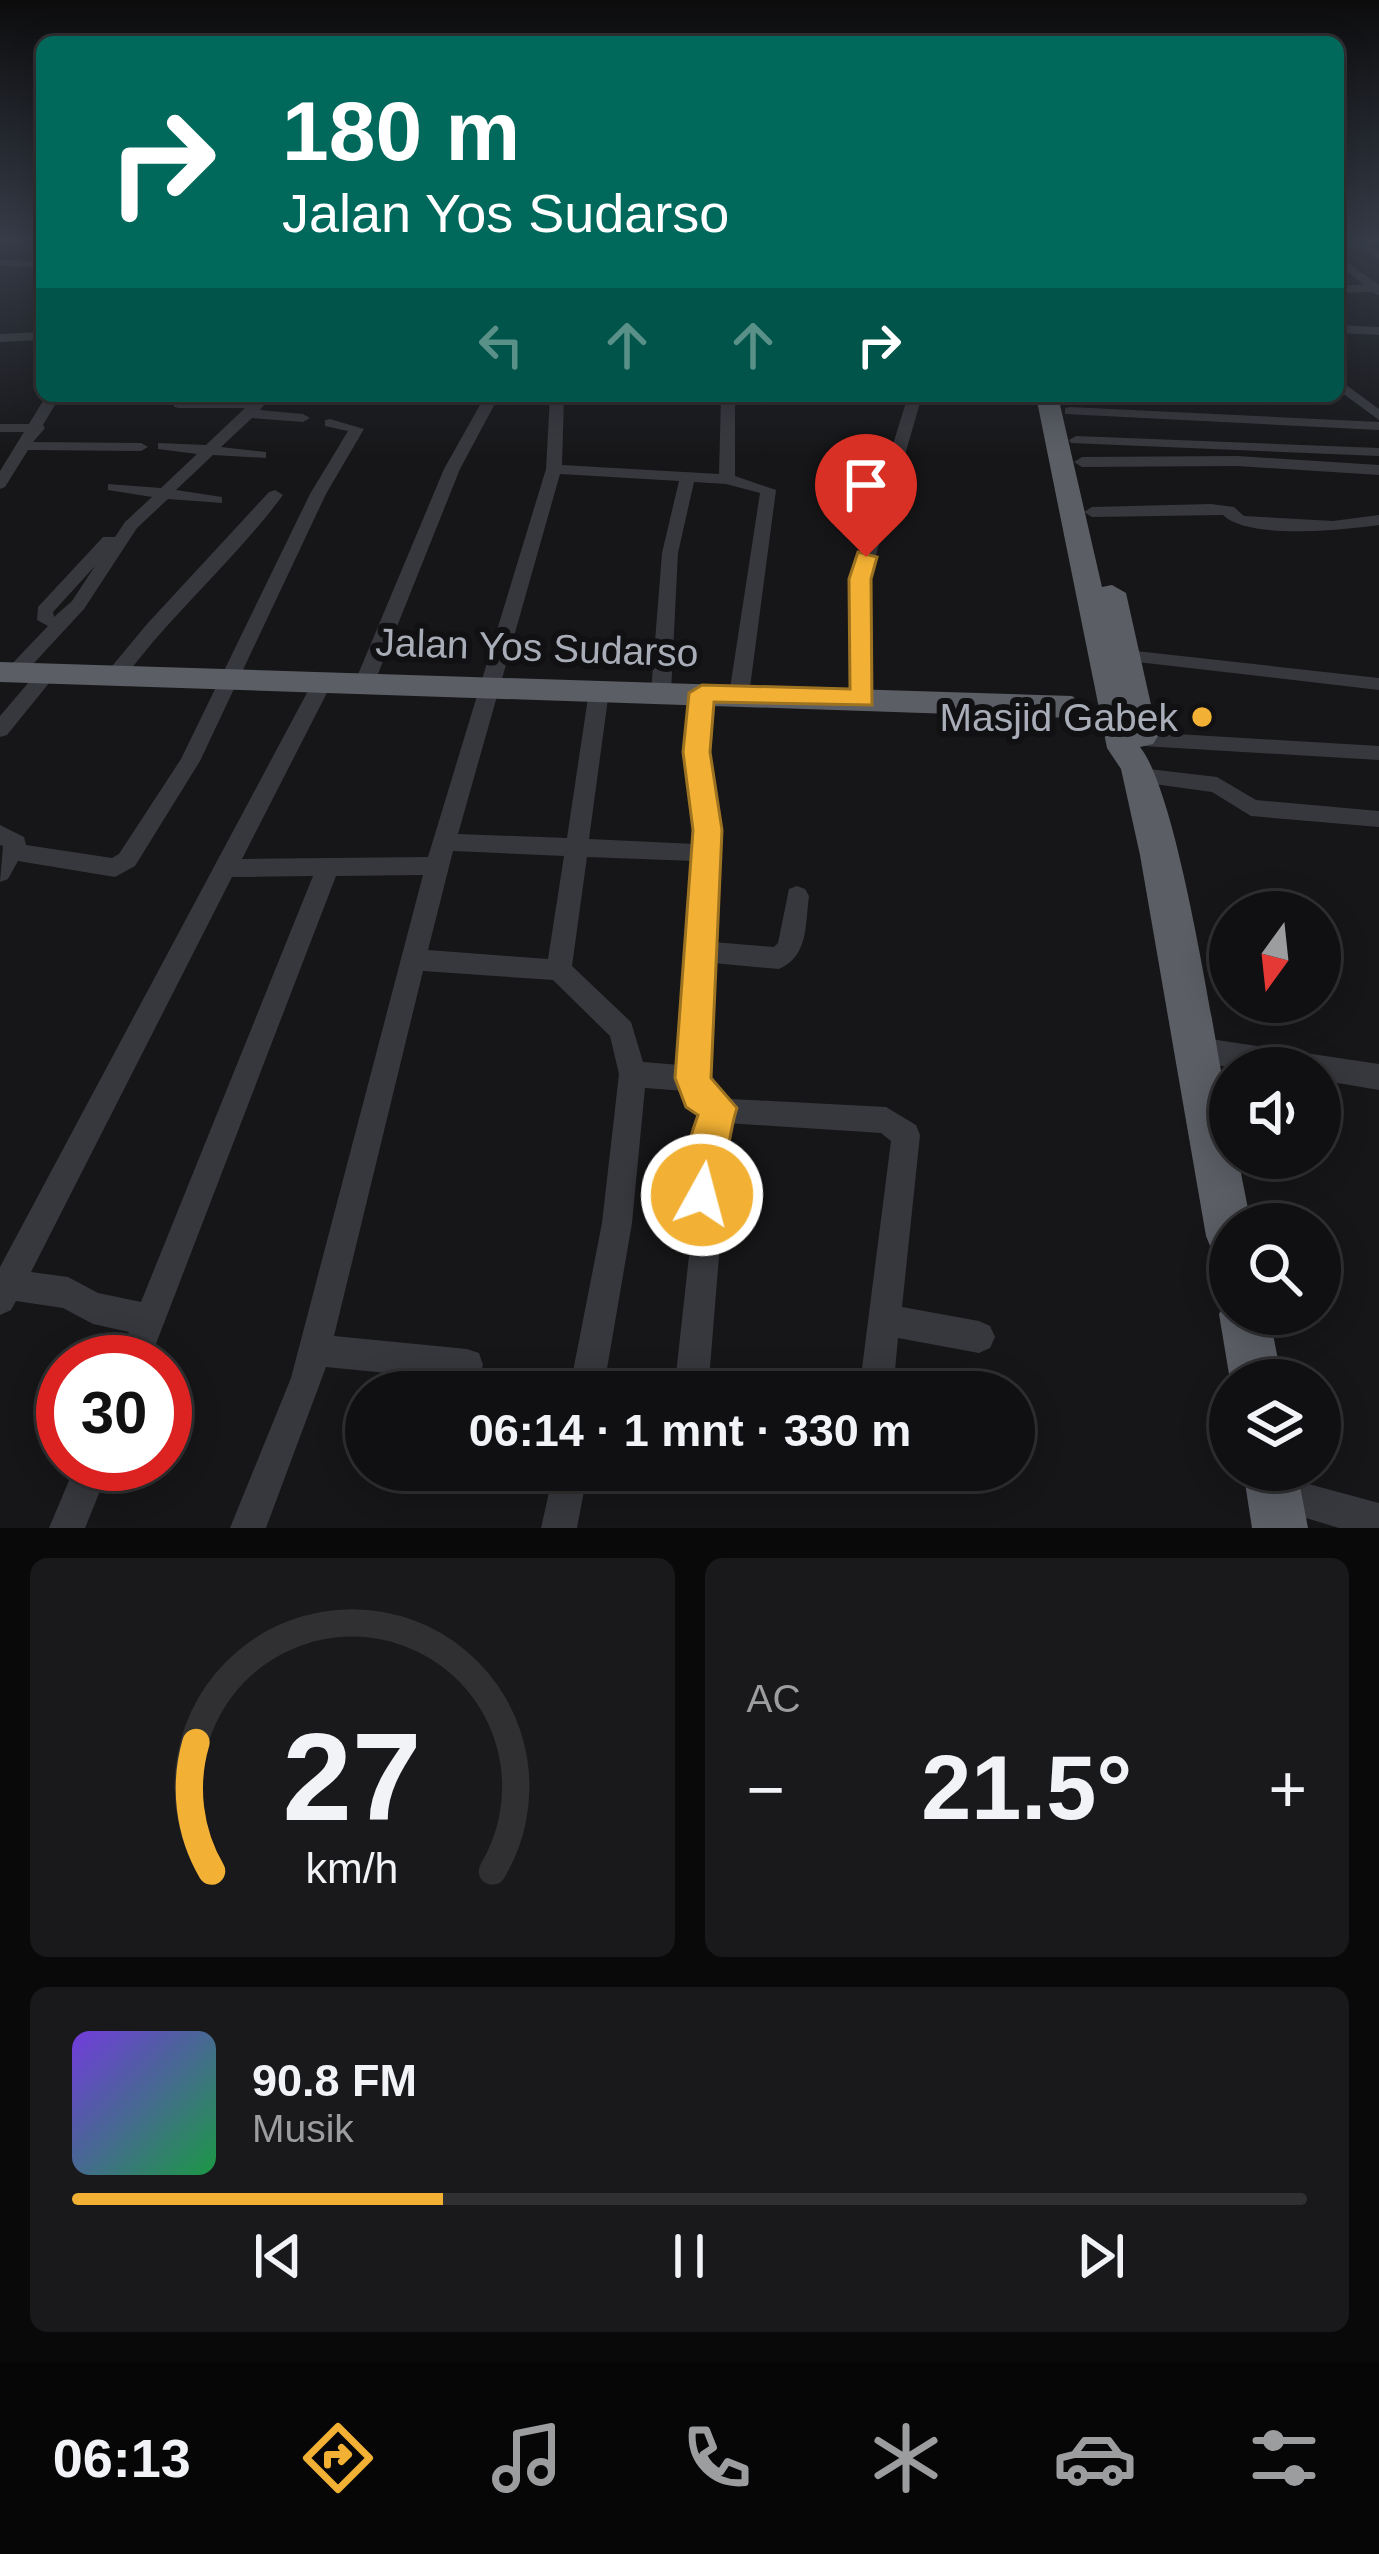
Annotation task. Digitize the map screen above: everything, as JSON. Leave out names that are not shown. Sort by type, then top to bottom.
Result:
[{"type":"highway","points":[[1061,402],[1079,451],[1127,656],[1140,761],[1224,1203]]},
{"type":"highway","points":[[1061,402],[1123,748],[1140,761]]},
{"type":"highway","name":"Jalan Yos Sudarso","points":[[21,672],[1072,707]]},
{"type":"street","points":[[1344,329],[1379,331]]},
{"type":"street","points":[[0,338],[36,336]]},
{"type":"street","points":[[1344,387],[1379,388]]},
{"type":"street","points":[[1344,390],[1379,416]]},
{"type":"street","points":[[0,484],[50,402]]},
{"type":"street","points":[[0,730],[21,672],[60,624],[46,620],[44,611],[99,550],[257,402],[179,404]]},
{"type":"street","points":[[364,684],[452,469],[489,402]]},
{"type":"street","points":[[248,1528],[287,1440],[314,1350],[441,854],[554,469],[557,402]]},
{"type":"street","points":[[727,479],[728,402]]},
{"type":"street","points":[[863,698],[860,579],[913,402]]},
{"type":"street","points":[[1074,402],[1379,426]]},
{"type":"street","points":[[248,413],[303,418]]},
{"type":"street","points":[[0,873],[7,843],[122,865],[190,761],[318,494],[357,429],[330,423]]},
{"type":"street","points":[[0,428],[38,428]]},
{"type":"street","points":[[27,446],[141,447]]},
{"type":"street","points":[[163,446],[261,455]]},
{"type":"street","points":[[1079,451],[1379,452]]},
{"type":"street","points":[[1079,451],[1379,470]]},
{"type":"street","points":[[554,469],[727,479],[768,490],[739,695]]},
{"type":"street","points":[[662,692],[670,553],[687,478]]},
{"type":"street","points":[[114,487],[216,500]]},
{"type":"street","points":[[115,676],[152,622],[238,545],[275,495]]},
{"type":"street","points":[[1092,512],[1211,509],[1228,510],[1239,520],[1333,526],[1379,520]]},
{"type":"street","points":[[1127,656],[1379,684]]},
{"type":"street","points":[[149,1320],[93,1308],[68,1293],[4,1292],[323,681]]},
{"type":"street","points":[[559,970],[572,850],[599,691]]},
{"type":"street","points":[[702,693],[697,752],[706,811],[706,853],[693,1078],[699,1095],[718,1108],[899,1125],[908,1148],[879,1371]]},
{"type":"street","points":[[1140,761],[1379,752]]},
{"type":"street","points":[[1140,761],[1217,785],[1251,808],[1379,819]]},
{"type":"street","points":[[225,868],[327,869],[441,854],[706,853]]},
{"type":"street","points":[[143,1335],[327,869]]},
{"type":"street","points":[[698,951],[779,958],[790,948],[797,896]]},
{"type":"street","points":[[416,960],[559,970],[622,1030],[633,1074],[617,1223],[590,1371]]},
{"type":"street","points":[[1197,1049],[1209,1051]]},
{"type":"street","points":[[1341,1071],[1379,1077]]},
{"type":"street","points":[[633,1074],[693,1078]]},
{"type":"street","points":[[693,1371],[704,1256],[705,1147],[718,1108]]},
{"type":"street","points":[[886,1319],[980,1337]]},
{"type":"street","points":[[314,1350],[467,1365]]},
{"type":"street","points":[[67,1528],[83,1491]]},
{"type":"street","points":[[559,1528],[567,1491]]},
{"type":"street","points":[[1275,1497],[1379,1521]]},
{"type":"place","name":"Masjid Gabek","points":[[1202,717]]},
{"type":"route","points":[[702,1195],[705,1147],[718,1108],[699,1095],[693,1078],[707,830],[697,752],[702,693],[863,698],[860,579],[866,557]]}]
